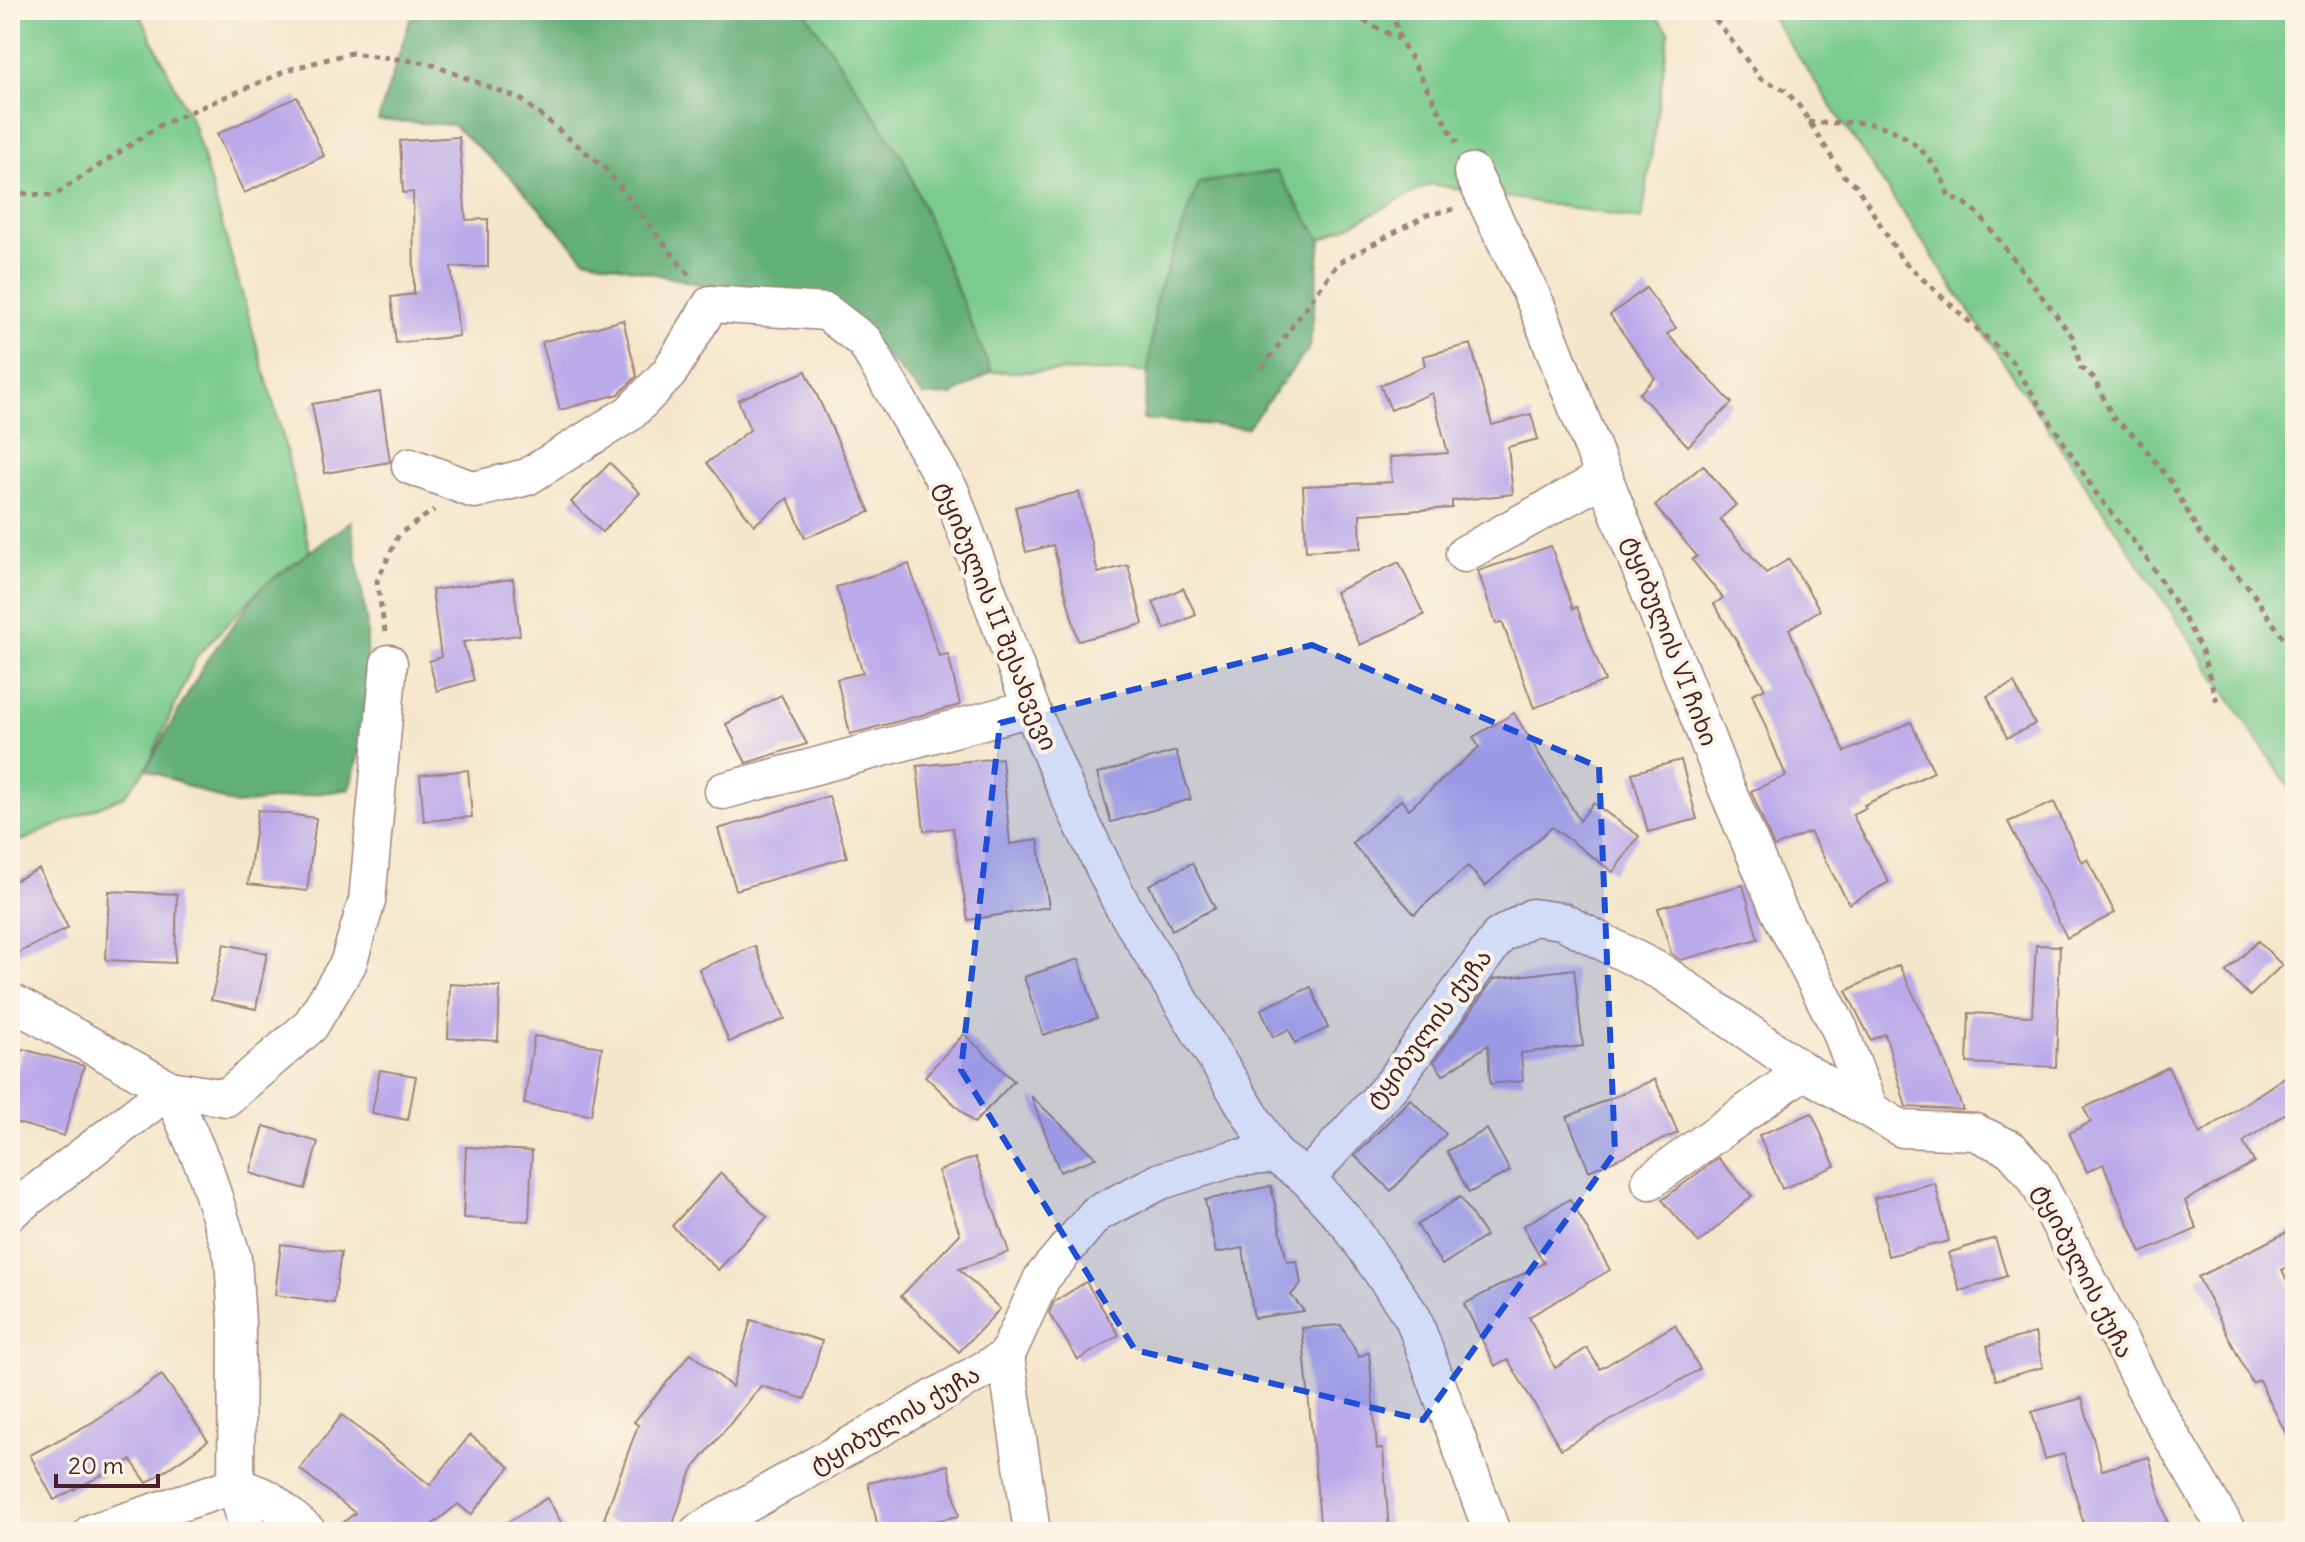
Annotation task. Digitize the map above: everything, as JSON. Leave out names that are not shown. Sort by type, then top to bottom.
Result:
[{"type":"street","name":"ტყიბულის VI ჩიხი","points":[[1480,187],[1536,304],[1732,801],[1779,911],[1840,1030],[1870,1110]]},
{"type":"street","points":[[410,466],[474,490],[527,477],[630,413],[669,373],[711,304]]},
{"type":"street","name":"ტყიბულის II შესახვევი","points":[[711,304],[826,312],[865,342],[951,492],[1031,708],[1070,799],[1121,903],[1275,1155]]},
{"type":"street","points":[[1464,554],[1605,477]]},
{"type":"street","points":[[10,1001],[170,1089],[226,1098],[310,1026],[348,964],[367,901],[389,663]]},
{"type":"street","points":[[723,791],[1031,708]]},
{"type":"street","name":"ტყიბულის ქუჩა","points":[[1307,1178],[1393,1083],[1499,936],[1532,917],[1562,921],[1663,973],[1804,1071],[1902,1129],[1975,1132],[2011,1149],[2027,1167],[2156,1410],[2228,1532]]},
{"type":"street","points":[[1650,1181],[1804,1071]]},
{"type":"street","points":[[10,1212],[170,1089]]},
{"type":"street","points":[[170,1089],[205,1169],[233,1258],[237,1322],[236,1485],[248,1532]]},
{"type":"street","points":[[1275,1155],[1307,1178],[1350,1226],[1413,1318],[1492,1532]]},
{"type":"street","name":"ტყიბულის ქუჩა","points":[[698,1532],[1006,1357],[1042,1278],[1096,1214],[1161,1181],[1235,1158],[1275,1155]]},
{"type":"street","points":[[1006,1357],[1032,1532]]},
{"type":"street","points":[[92,1532],[236,1485],[268,1498],[308,1532]]},
{"type":"path","points":[[1342,10],[1400,39]]},
{"type":"path","points":[[1262,368],[1338,263],[1480,187],[1400,39],[1392,10]]},
{"type":"path","points":[[1708,10],[1761,79],[1785,90],[1843,175],[1856,185],[1902,260],[2004,353],[2037,396],[2096,493],[2146,557],[2185,619],[2201,649],[2218,705]]},
{"type":"path","points":[[10,105],[11,193],[53,196],[162,124],[291,69],[351,53],[428,63],[522,100],[605,168],[711,304]]},
{"type":"path","points":[[1808,122],[1869,123],[1890,129],[1934,162],[1944,176],[1949,197],[1961,200],[1979,214],[2072,336],[2081,368],[2094,378],[2113,418],[2137,438],[2171,482],[2201,536],[2250,589],[2286,642],[2295,662]]},
{"type":"path","points":[[389,663],[377,581],[399,534],[428,513],[474,490]]},
{"type":"highlighted area","points":[[1312,645],[1599,767],[1615,1152],[1423,1420],[1135,1350],[961,1070],[1000,723]]},
{"type":"green space","points":[[10,10],[138,10],[194,126],[282,433],[310,551],[262,587],[197,656],[146,769],[124,796],[10,846]]},
{"type":"green space","points":[[430,10],[804,10],[903,158],[991,372],[953,395],[924,396],[834,302],[734,292],[584,258],[510,176],[453,125],[378,120],[410,20]]},
{"type":"green space","points":[[804,10],[1650,10],[1669,31],[1642,220],[1430,184],[1321,240],[1276,171],[1156,299],[1149,371],[991,372],[903,158]]},
{"type":"green space","points":[[1767,10],[2295,10],[2295,796]]},
{"type":"green space","points":[[1276,171],[1321,240],[1310,347],[1247,428],[1143,419],[1156,299],[1199,183]]},
{"type":"green space","points":[[351,521],[367,625],[367,721],[350,789],[235,805],[146,769],[208,658],[262,587]]},
{"type":"building","points":[[297,97],[324,156],[244,193],[217,134]]},
{"type":"building","points":[[459,137],[466,220],[488,219],[488,267],[451,267],[459,336],[396,343],[391,297],[414,294],[413,192],[403,193],[400,141]]},
{"type":"building","points":[[1646,288],[1676,328],[1667,334],[1732,403],[1688,446],[1639,394],[1655,378],[1610,315]]},
{"type":"building","points":[[623,320],[637,376],[619,394],[560,410],[542,342]]},
{"type":"building","points":[[1471,344],[1492,425],[1531,414],[1538,439],[1508,447],[1513,494],[1452,501],[1452,508],[1360,514],[1361,548],[1306,551],[1303,486],[1392,482],[1390,457],[1448,453],[1432,393],[1391,410],[1380,385],[1425,366],[1423,356]]},
{"type":"building","points":[[806,371],[870,512],[805,538],[788,498],[754,525],[707,463],[750,430],[738,400]]},
{"type":"building","points":[[380,392],[390,462],[325,473],[312,404]]},
{"type":"building","points":[[610,463],[640,493],[602,532],[571,502]]},
{"type":"building","points":[[1703,465],[1736,505],[1720,519],[1766,573],[1789,559],[1820,610],[1789,629],[1845,752],[1911,722],[1934,772],[1864,805],[1866,808],[1852,814],[1889,882],[1849,904],[1810,832],[1774,847],[1751,791],[1786,776],[1752,694],[1765,688],[1714,604],[1723,598],[1692,560],[1697,556],[1655,506]]},
{"type":"building","points":[[1079,492],[1098,573],[1128,565],[1143,624],[1078,641],[1053,545],[1026,552],[1015,507]]},
{"type":"building","points":[[1551,546],[1573,609],[1577,607],[1605,681],[1534,708],[1502,622],[1496,624],[1478,571]]},
{"type":"building","points":[[1399,562],[1424,615],[1360,645],[1335,592]]},
{"type":"building","points":[[909,564],[939,656],[948,654],[960,705],[850,734],[837,679],[863,673],[836,587]]},
{"type":"building","points":[[513,579],[520,635],[463,642],[474,680],[437,691],[429,661],[441,657],[432,590]]},
{"type":"building","points":[[1183,588],[1196,615],[1165,629],[1153,602]]},
{"type":"building","points":[[2014,683],[2035,724],[2007,738],[1987,696]]},
{"type":"building","points":[[781,695],[807,744],[746,763],[726,724]]},
{"type":"building","points":[[1514,713],[1580,821],[1593,803],[1639,836],[1613,872],[1552,827],[1485,886],[1468,866],[1414,914],[1352,843],[1401,800],[1409,809],[1479,747],[1473,737]]},
{"type":"building","points":[[1176,751],[1191,799],[1111,822],[1097,774]]},
{"type":"building","points":[[1002,758],[1010,844],[1038,840],[1049,907],[968,920],[953,828],[924,831],[917,766]]},
{"type":"building","points":[[1681,760],[1697,819],[1648,832],[1632,773]]},
{"type":"building","points":[[468,770],[472,817],[424,821],[420,775]]},
{"type":"building","points":[[829,796],[847,857],[736,890],[718,829]]},
{"type":"building","points":[[2054,802],[2081,862],[2087,859],[2115,913],[2067,938],[2008,822]]},
{"type":"building","points":[[258,810],[316,818],[307,891],[248,884]]},
{"type":"building","points":[[1192,863],[1215,908],[1172,930],[1149,885]]},
{"type":"building","points":[[39,869],[68,928],[10,957],[10,883]]},
{"type":"building","points":[[1743,885],[1758,939],[1681,960],[1671,953],[1658,908]]},
{"type":"building","points":[[109,891],[177,894],[175,963],[106,960]]},
{"type":"building","points":[[2258,941],[2282,965],[2250,996],[2226,972]]},
{"type":"building","points":[[224,944],[267,953],[256,1009],[211,1000]]},
{"type":"building","points":[[2036,945],[2060,946],[2056,1067],[1967,1063],[1969,1013],[2032,1016]]},
{"type":"building","points":[[755,946],[785,1019],[729,1042],[699,969]]},
{"type":"building","points":[[1079,959],[1097,1018],[1043,1035],[1024,977]]},
{"type":"building","points":[[1899,965],[1940,1049],[1963,1110],[1906,1107],[1885,1034],[1871,1040],[1846,991]]},
{"type":"building","points":[[1574,969],[1583,1046],[1521,1053],[1523,1081],[1490,1084],[1488,1045],[1443,1075],[1434,1062],[1494,979]]},
{"type":"building","points":[[450,984],[500,987],[498,1041],[448,1038]]},
{"type":"building","points":[[1311,987],[1328,1028],[1295,1043],[1289,1029],[1273,1037],[1261,1009]]},
{"type":"building","points":[[964,1034],[1014,1081],[974,1123],[925,1076]]},
{"type":"building","points":[[534,1036],[602,1047],[591,1115],[524,1104]]},
{"type":"building","points":[[23,1049],[84,1066],[64,1136],[10,1121],[10,1093]]},
{"type":"building","points":[[2168,1067],[2200,1134],[2295,1070],[2295,1107],[2243,1142],[2254,1162],[2185,1201],[2197,1229],[2141,1253],[2103,1164],[2087,1172],[2069,1133],[2091,1122],[2084,1108]]},
{"type":"building","points":[[380,1070],[416,1076],[408,1120],[372,1113]]},
{"type":"building","points":[[1655,1079],[1678,1133],[1589,1171],[1567,1117]]},
{"type":"building","points":[[1031,1096],[1096,1158],[1060,1172]]},
{"type":"building","points":[[1410,1099],[1446,1134],[1391,1191],[1355,1156]]},
{"type":"building","points":[[1812,1113],[1835,1166],[1782,1189],[1759,1135]]},
{"type":"building","points":[[264,1126],[318,1142],[305,1189],[250,1173]]},
{"type":"building","points":[[1487,1129],[1510,1171],[1469,1193],[1447,1151]]},
{"type":"building","points":[[466,1147],[532,1151],[529,1221],[463,1218]]},
{"type":"building","points":[[975,1157],[1009,1252],[959,1269],[1000,1309],[959,1352],[901,1296],[960,1234],[938,1171]]},
{"type":"building","points":[[1718,1158],[1752,1196],[1699,1243],[1662,1200]]},
{"type":"building","points":[[721,1173],[767,1217],[718,1270],[672,1226]]},
{"type":"building","points":[[1935,1183],[1949,1241],[1888,1256],[1874,1198]]},
{"type":"building","points":[[1271,1186],[1287,1262],[1297,1261],[1301,1284],[1291,1295],[1304,1311],[1254,1318],[1243,1248],[1216,1253],[1205,1200]]},
{"type":"building","points":[[1460,1197],[1486,1236],[1442,1265],[1417,1225]]},
{"type":"building","points":[[1570,1199],[1610,1270],[1529,1317],[1555,1368],[1587,1348],[1600,1369],[1675,1325],[1700,1369],[1561,1449],[1508,1360],[1495,1366],[1464,1304],[1544,1263],[1523,1226]]},
{"type":"building","points":[[2295,1228],[2295,1263],[2282,1270],[2295,1296],[2295,1452],[2259,1380],[2252,1383],[2198,1277]]},
{"type":"building","points":[[1995,1238],[2007,1276],[1960,1291],[1948,1253]]},
{"type":"building","points":[[281,1244],[341,1252],[334,1303],[275,1295]]},
{"type":"building","points":[[1086,1282],[1119,1335],[1078,1360],[1049,1313],[1054,1302]]},
{"type":"building","points":[[751,1320],[822,1341],[805,1399],[761,1386],[692,1470],[670,1532],[639,1532],[604,1519],[638,1425],[634,1422],[691,1353],[732,1387]]},
{"type":"building","points":[[1341,1325],[1359,1357],[1369,1352],[1377,1449],[1383,1449],[1389,1532],[1321,1532],[1302,1328]]},
{"type":"building","points":[[2035,1333],[2043,1367],[1996,1380],[1987,1346]]},
{"type":"building","points":[[162,1375],[208,1441],[147,1483],[131,1460],[54,1500],[30,1455],[93,1422]]},
{"type":"building","points":[[2082,1398],[2102,1470],[2149,1457],[2167,1522],[2131,1532],[2086,1532],[2064,1454],[2045,1459],[2032,1412]]},
{"type":"building","points":[[342,1415],[430,1485],[470,1435],[510,1467],[471,1515],[458,1504],[423,1532],[332,1532],[355,1513],[300,1469]]},
{"type":"building","points":[[948,1465],[959,1516],[879,1532],[868,1483]]},
{"type":"building","points":[[547,1498],[567,1532],[492,1532]]}]
